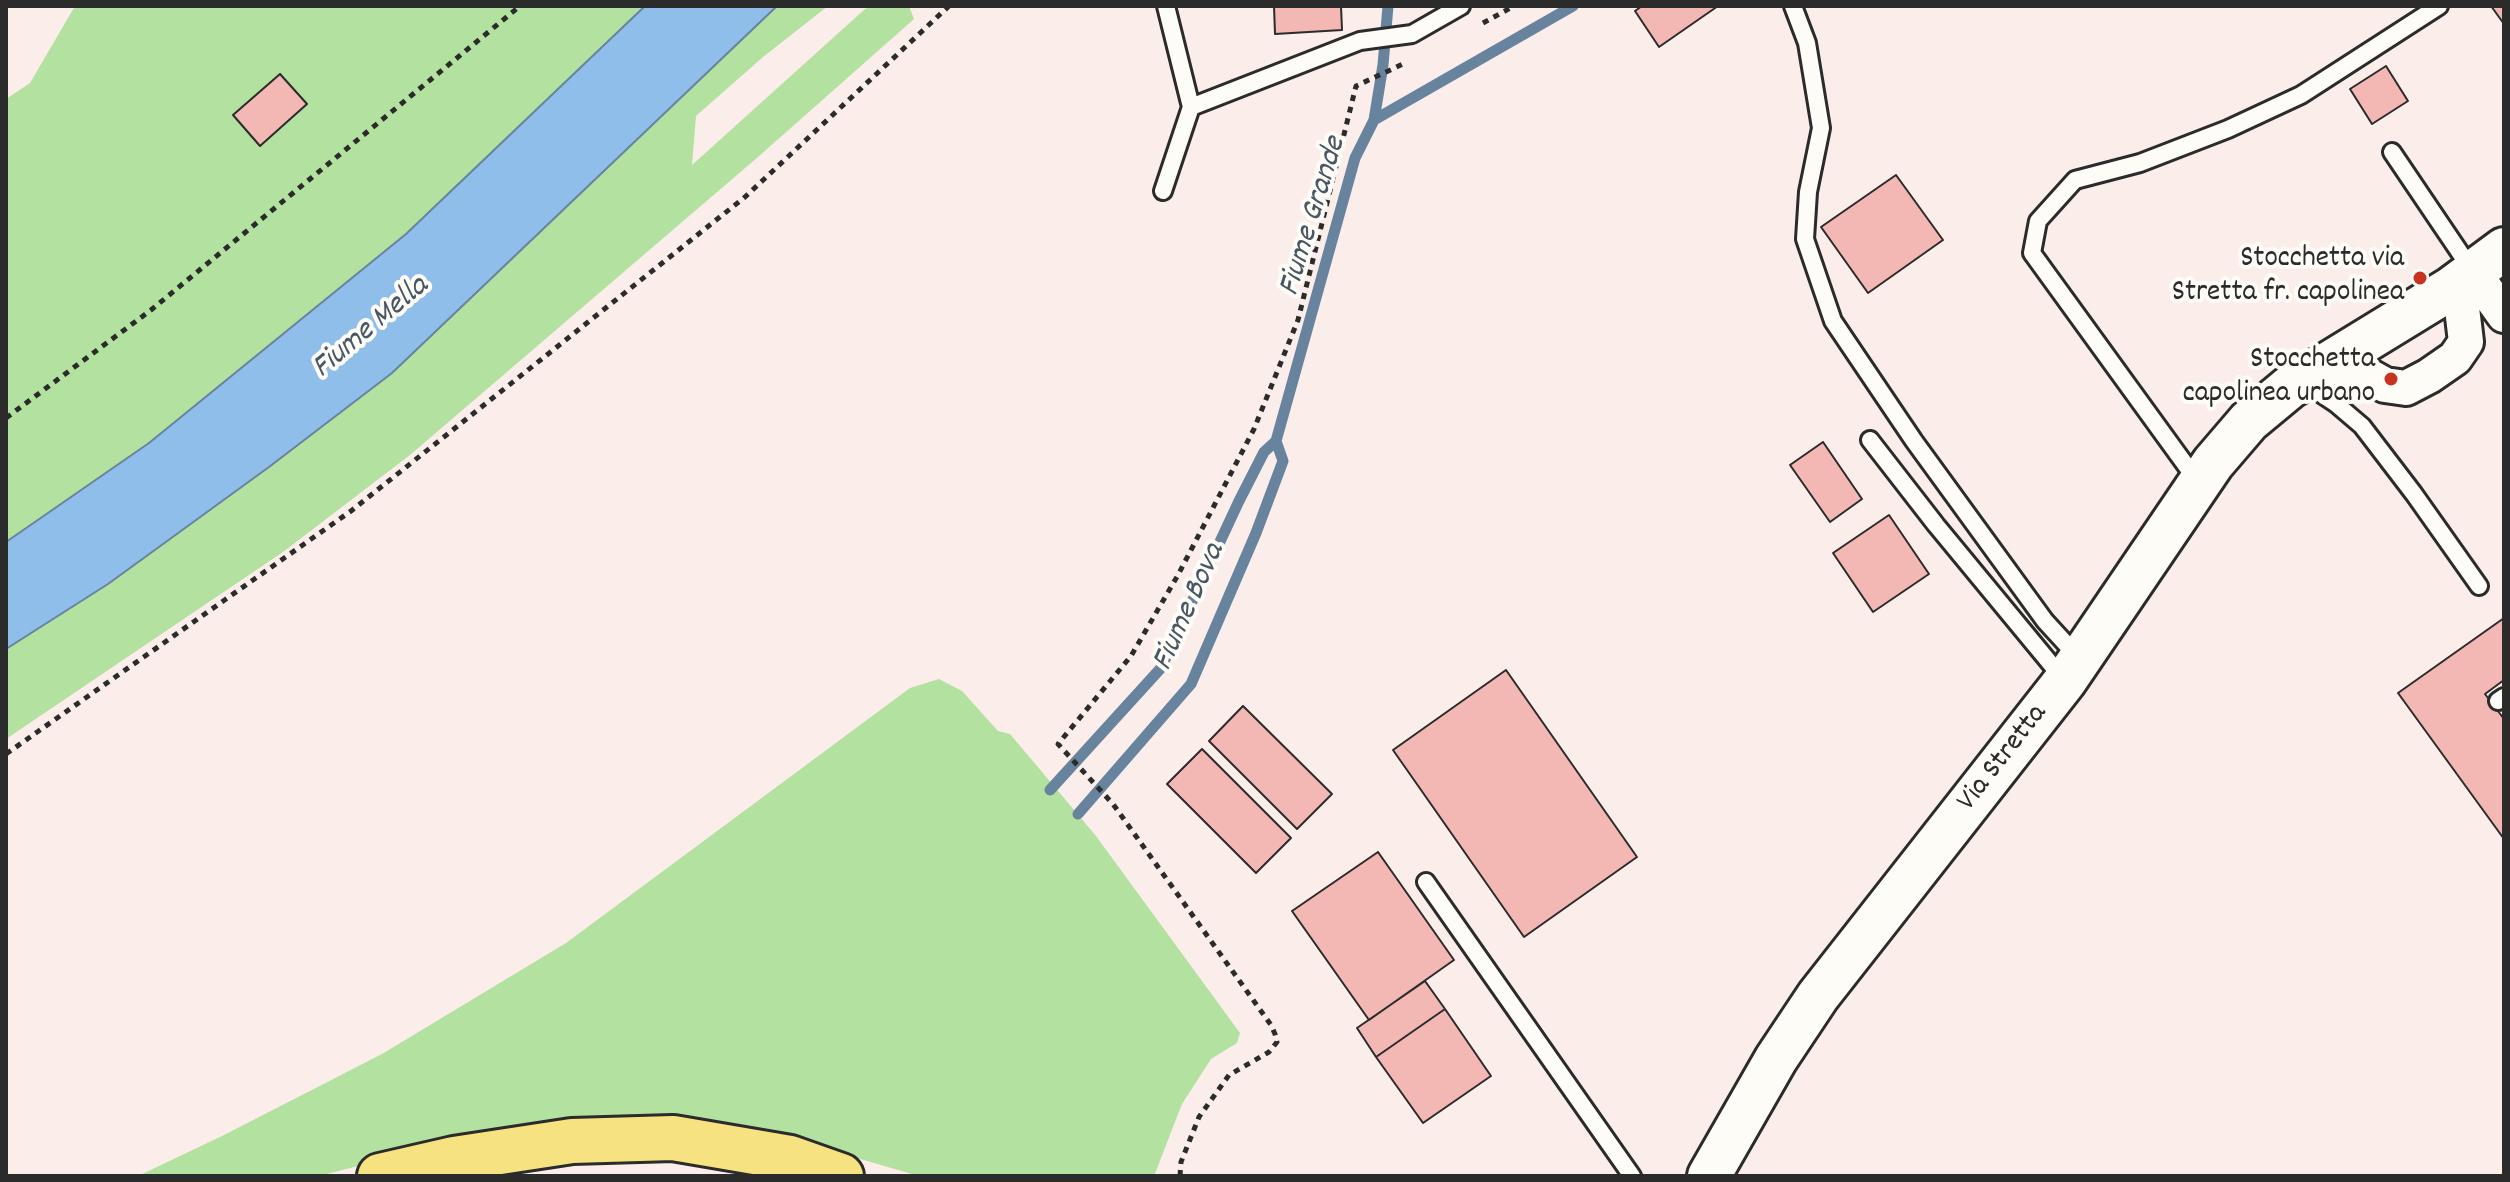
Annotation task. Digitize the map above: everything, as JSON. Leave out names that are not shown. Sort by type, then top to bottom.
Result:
[{"type":"highway","points":[[380,1176],[454,1159],[572,1141],[673,1138],[790,1158],[841,1176]]},
{"type":"street","name":"Via Stretta","points":[[1709,1176],[1776,1059],[1818,996],[2072,670],[2199,483],[2249,421],[2312,372],[2476,271]]},
{"type":"street","points":[[2476,271],[2504,315]]},
{"type":"street","points":[[2312,372],[2356,369],[2385,385],[2406,388],[2429,376],[2455,358],[2466,342],[2462,308],[2476,271]]},
{"type":"lane","points":[[1163,191],[1191,107],[1166,6]]},
{"type":"lane","points":[[1191,107],[1360,41],[1412,34],[1461,6]]},
{"type":"lane","points":[[1793,6],[1807,43],[1821,128],[1808,192],[1805,239],[1833,321],[1914,441],[2045,621],[2072,670]]},
{"type":"lane","points":[[2199,483],[2032,253],[2038,221],[2075,180],[2140,163],[2228,129],[2301,95],[2439,6]]},
{"type":"lane","points":[[2392,152],[2476,271]]},
{"type":"lane","points":[[2312,372],[2335,403],[2362,426],[2479,586]]},
{"type":"lane","points":[[1870,440],[2072,670]]},
{"type":"lane","points":[[1426,882],[1632,1176]]},
{"type":"path","points":[[6,418],[151,310],[520,6]]},
{"type":"path","points":[[6,754],[351,511],[745,197],[949,6]]},
{"type":"path","points":[[1180,1176],[1181,1162],[1199,1117],[1229,1075],[1269,1052],[1277,1042],[1271,1025],[1113,804],[1058,744],[1131,656],[1178,575],[1254,429],[1298,320],[1356,86],[1409,61]]},
{"type":"green space","points":[[75,6],[645,6],[406,234],[149,443],[6,542],[6,99],[30,83]]},
{"type":"green space","points":[[777,6],[828,6],[763,57],[696,116],[692,165],[865,9],[872,6],[909,6],[914,19],[410,455],[283,552],[6,739],[6,649],[108,584],[392,373]]},
{"type":"green space","points":[[939,679],[962,691],[998,731],[1010,734],[1096,836],[1240,1033],[1237,1043],[1211,1059],[1182,1104],[1154,1176],[919,1176],[767,1132],[664,1114],[584,1117],[503,1129],[319,1176],[138,1176],[382,1054],[566,943],[910,688]]},
{"type":"water","name":"Fiume Mella","points":[[645,6],[777,6],[392,373],[108,584],[6,649],[6,542],[149,443],[406,234]]},
{"type":"building","points":[[1274,6],[1341,6],[1342,30],[1275,34]]},
{"type":"building","points":[[1642,6],[1718,6],[1659,47],[1635,11]]},
{"type":"building","points":[[2491,6],[2504,6],[2504,24]]},
{"type":"building","points":[[2386,66],[2408,101],[2372,124],[2350,89]]},
{"type":"building","points":[[280,74],[307,104],[260,146],[233,115]]},
{"type":"building","points":[[1896,175],[1943,240],[1868,293],[1821,227]]},
{"type":"building","points":[[1823,442],[1862,499],[1830,522],[1790,465]]},
{"type":"building","points":[[1889,515],[1929,574],[1873,612],[1833,553]]},
{"type":"building","points":[[2504,618],[2504,680],[2485,694],[2504,719],[2504,839],[2398,693]]},
{"type":"building","points":[[1506,670],[1637,857],[1524,937],[1393,750]]},
{"type":"building","points":[[1243,706],[1332,794],[1297,829],[1209,741]]},
{"type":"building","points":[[1202,749],[1291,838],[1256,873],[1167,784]]},
{"type":"building","points":[[1378,852],[1454,960],[1369,1020],[1292,911]]},
{"type":"building","points":[[1425,981],[1445,1009],[1376,1057],[1357,1028]]},
{"type":"building","points":[[1445,1009],[1491,1076],[1423,1123],[1376,1057]]},
{"type":"waterway","name":"Fiume Grande","points":[[1276,441],[1355,158],[1374,120],[1388,6]]},
{"type":"waterway","points":[[1374,120],[1573,6]]},
{"type":"waterway","points":[[1050,790],[1161,668],[1239,501],[1264,452],[1276,441]]},
{"type":"waterway","name":"Fiume Bova","points":[[1078,814],[1191,684],[1256,533],[1283,461],[1276,441]]},
{"type":"place","name":"Stocchetta via Stretta fr. capolinea","points":[[2420,278]]},
{"type":"place","name":"Stocchetta capolinea urbano","points":[[2391,379]]}]
